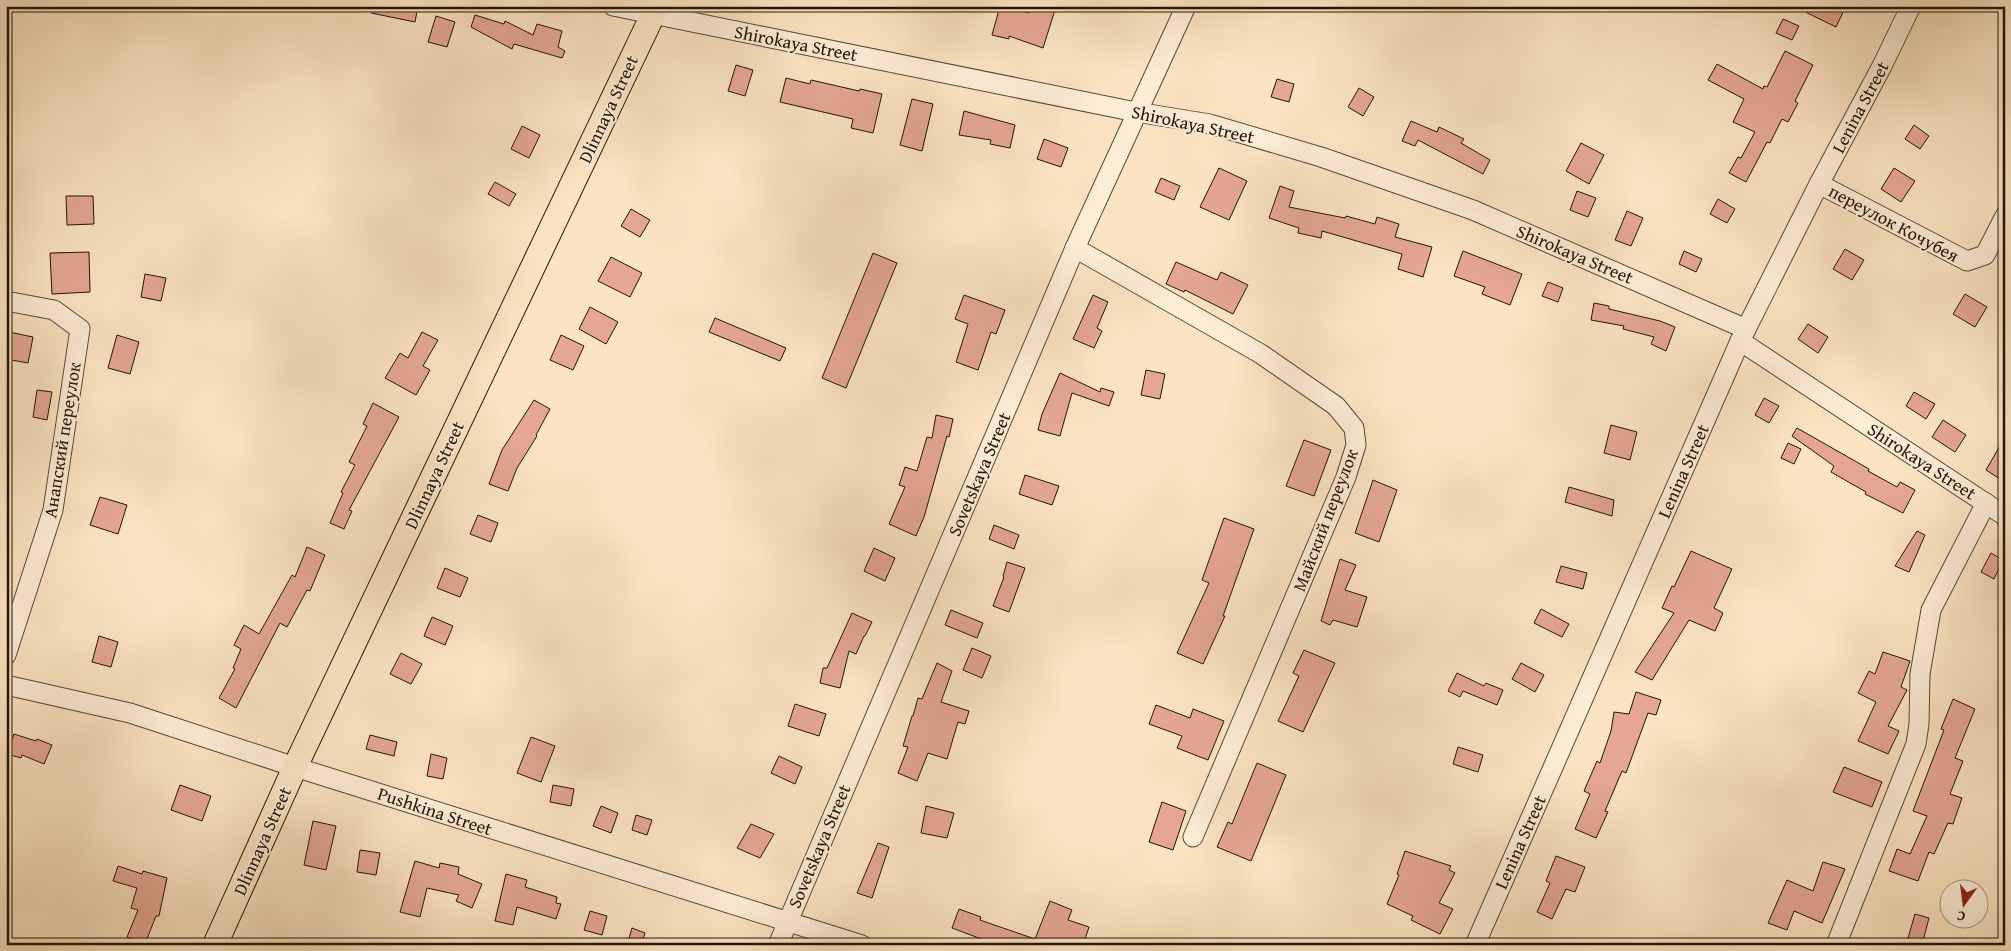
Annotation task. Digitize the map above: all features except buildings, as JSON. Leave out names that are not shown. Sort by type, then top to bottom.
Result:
[{"type":"main road","name":"Dlinnaya Street","points":[[215,945],[295,767],[655,10]]},
{"type":"street","name":"Shirokaya Street","points":[[613,6],[655,10],[1136,112],[1210,124],[1321,157],[1473,210],[1743,335],[2005,516]]},
{"type":"street","name":"Sovetskaya Street","points":[[778,945],[786,922],[934,581],[1075,248],[1186,6]]},
{"type":"street","name":"Lenina Street","points":[[1475,945],[1743,335],[1911,6]]},
{"type":"street","name":"переулок Кочубея","points":[[1819,184],[1967,261],[1985,255],[2005,216]]},
{"type":"street","name":"Майский переулок","points":[[1075,248],[1261,354],[1336,406],[1354,428],[1356,445],[1346,477],[1193,837]]},
{"type":"street","name":"Анапский переулок","points":[[6,301],[54,310],[80,329],[54,510],[6,655]]},
{"type":"street","points":[[1836,945],[1916,744],[1919,724],[1920,674],[1931,610],[1986,504]]},
{"type":"street","name":"Pushkina Street","points":[[6,685],[130,713],[295,767],[862,945]]}]
